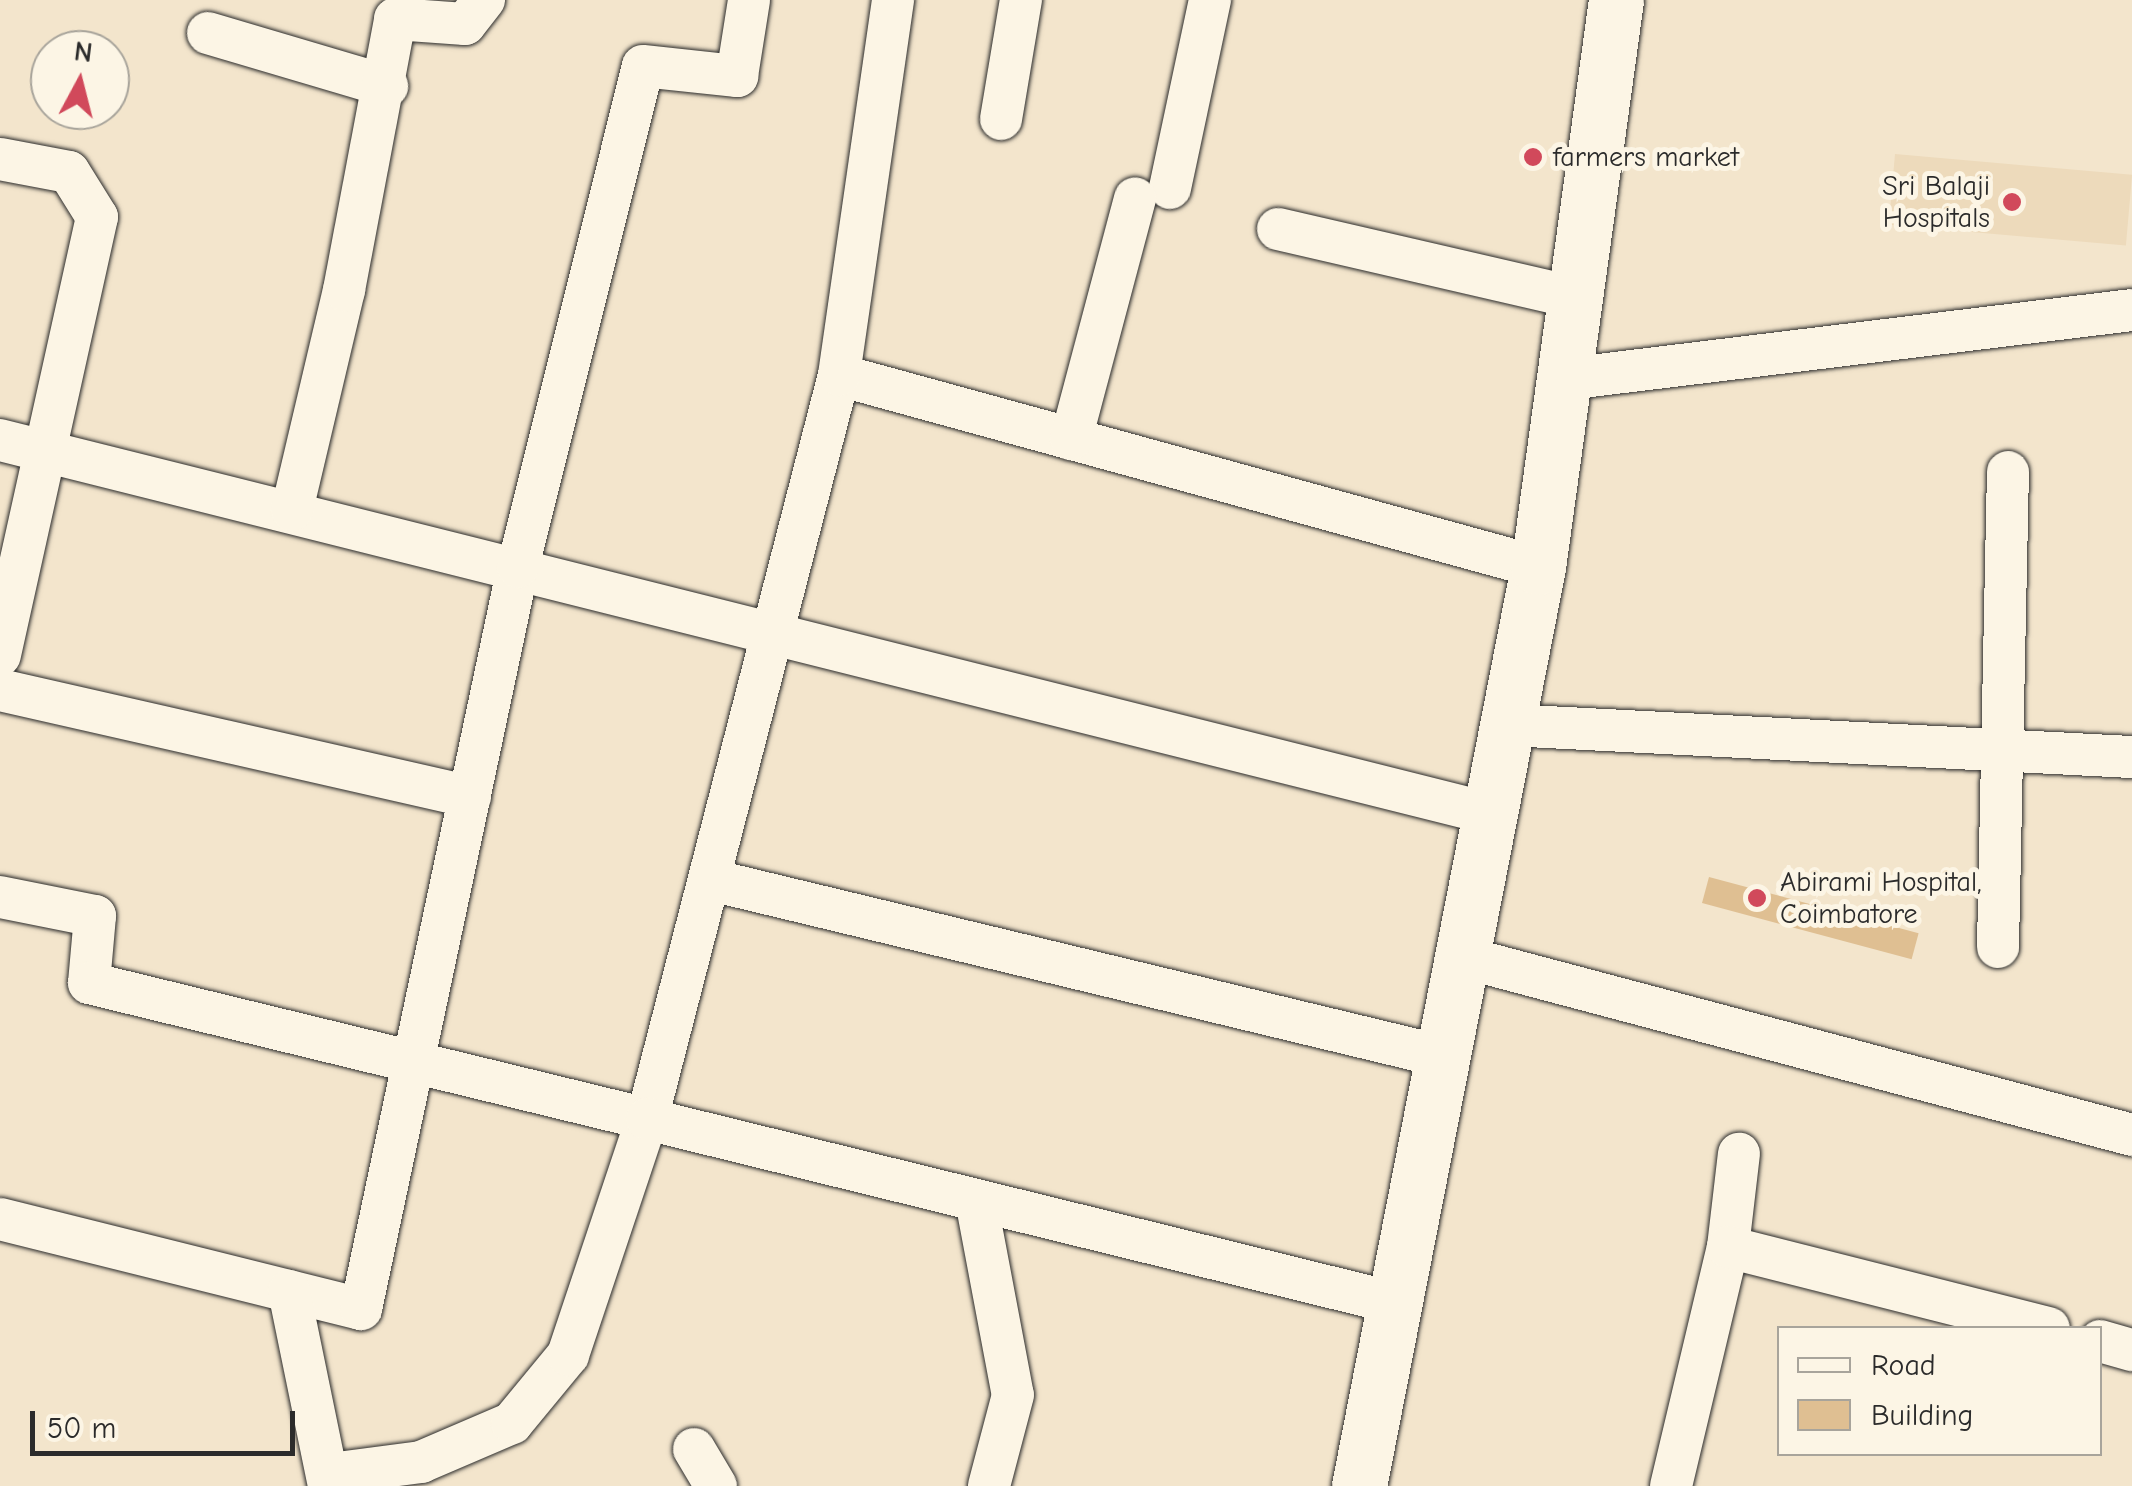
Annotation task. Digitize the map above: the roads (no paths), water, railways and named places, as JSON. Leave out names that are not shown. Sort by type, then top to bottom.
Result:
[{"type":"main road","points":[[1359,1486],[1466,958],[1538,567],[1616,0]]},
{"type":"street","points":[[292,510],[387,86],[395,19],[464,24],[484,0]]},
{"type":"street","points":[[0,1219],[360,1309],[518,567],[644,66],[738,76],[748,0]]},
{"type":"street","points":[[289,1291],[330,1480],[420,1462],[512,1423],[568,1354],[647,1120],[778,631],[839,375],[892,0]]},
{"type":"street","points":[[1002,118],[1020,0]]},
{"type":"street","points":[[1071,439],[1210,0]]},
{"type":"street","points":[[208,33],[387,86]]},
{"type":"street","points":[[0,158],[68,172],[98,218],[0,656]]},
{"type":"street","points":[[1278,229],[1578,298]]},
{"type":"street","points":[[1566,379],[2132,310]]},
{"type":"street","points":[[839,375],[1538,567]]},
{"type":"street","points":[[0,440],[778,631],[1491,814]]},
{"type":"street","points":[[1998,947],[2008,472]]},
{"type":"street","points":[[0,690],[470,797]]},
{"type":"street","points":[[1508,725],[2132,757]]},
{"type":"street","points":[[711,880],[1445,1057]]},
{"type":"street","points":[[0,897],[95,916],[89,983],[1394,1303]]},
{"type":"street","points":[[1466,958],[2132,1135]]},
{"type":"street","points":[[1682,1483],[1728,1247],[1739,1154]]},
{"type":"street","points":[[976,1200],[1013,1395],[989,1486]]},
{"type":"street","points":[[1728,1247],[2041,1326]]},
{"type":"street","points":[[2102,1342],[2132,1350]]},
{"type":"street","points":[[694,1449],[716,1486]]},
{"type":"place","name":"farmers market","points":[[1533,157]]},
{"type":"place","name":"Sri Balaji Hospitals","points":[[2012,202]]},
{"type":"place","name":"Abirami Hospital, Coimbatore","points":[[1757,898]]}]
